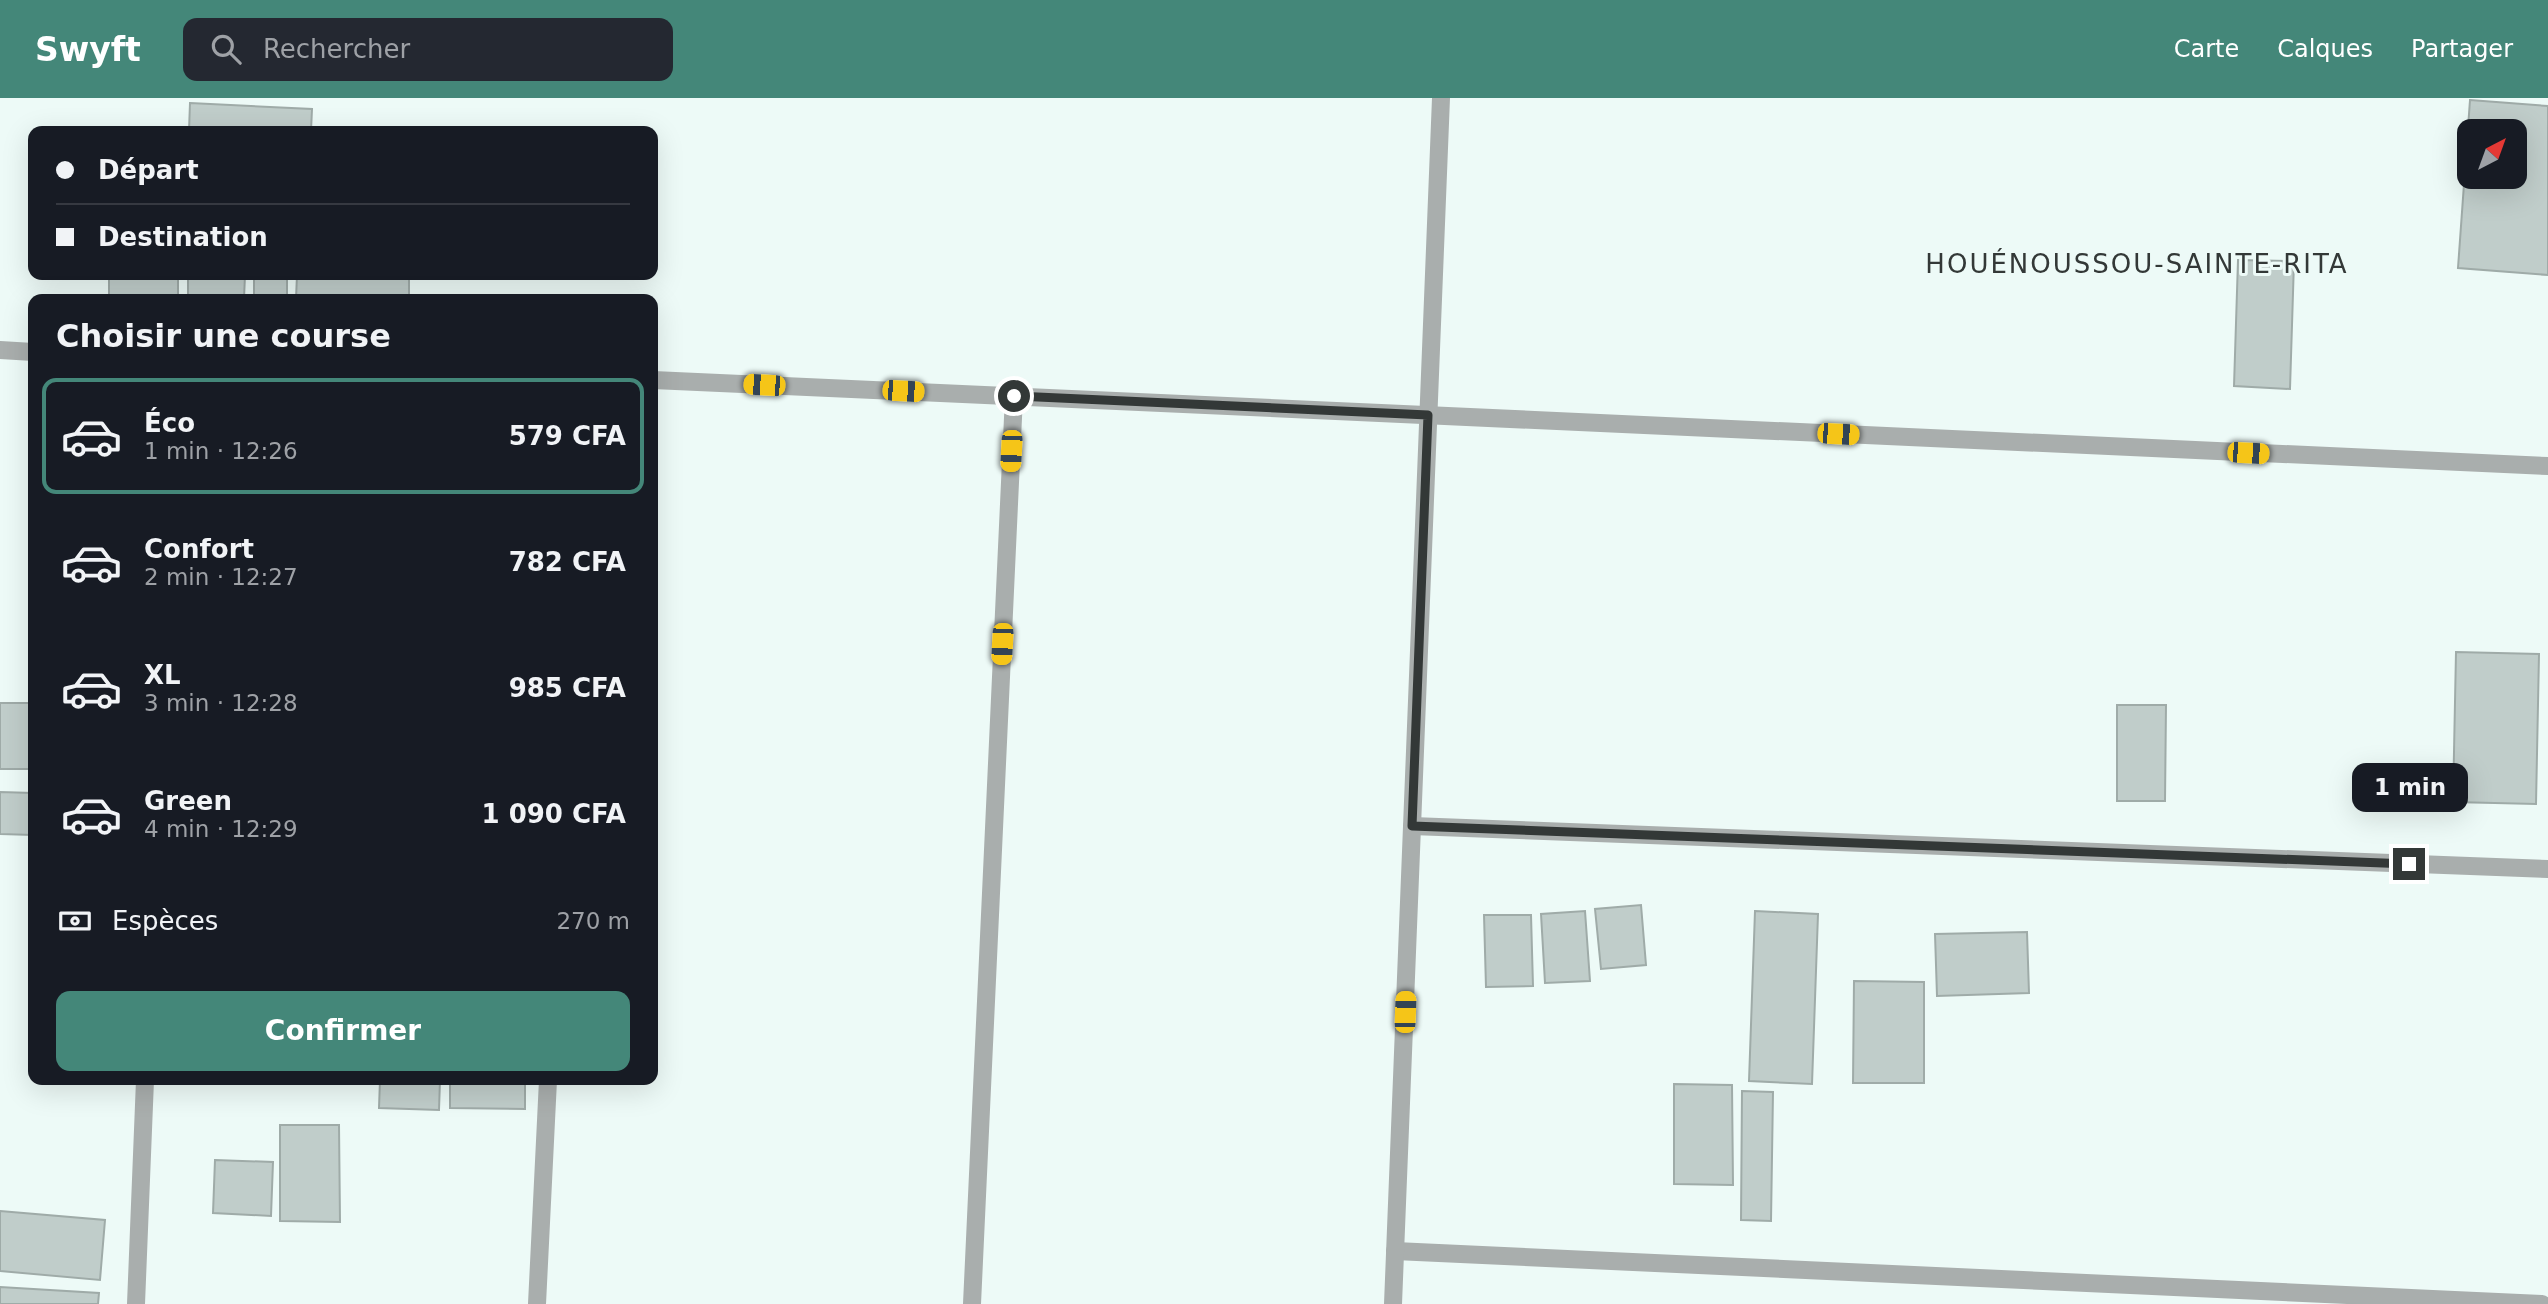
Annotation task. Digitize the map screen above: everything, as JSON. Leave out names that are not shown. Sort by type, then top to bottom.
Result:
[{"type":"street","points":[[1393,1304],[1441,98]]},
{"type":"street","points":[[0,350],[28,352]]},
{"type":"street","points":[[658,380],[2548,466]]},
{"type":"street","points":[[972,1304],[1014,396]]},
{"type":"street","points":[[1412,826],[2548,869]]},
{"type":"street","points":[[136,1304],[145,1085]]},
{"type":"street","points":[[537,1304],[548,1085]]},
{"type":"street","points":[[1395,1251],[2543,1304]]},
{"type":"building","points":[[2470,100],[2548,106],[2548,275],[2458,268],[2464,189],[2527,189],[2527,119],[2469,119]]},
{"type":"building","points":[[190,103],[312,109],[311,126],[189,126]]},
{"type":"building","points":[[2238,260],[2294,261],[2290,389],[2234,386]]},
{"type":"building","points":[[109,280],[178,280],[178,294],[109,294]]},
{"type":"building","points":[[188,280],[245,280],[244,294],[188,294]]},
{"type":"building","points":[[254,280],[287,280],[287,294],[254,294]]},
{"type":"building","points":[[297,280],[409,280],[409,294],[296,294]]},
{"type":"building","points":[[2456,652],[2539,654],[2536,804],[2453,802]]},
{"type":"building","points":[[0,703],[28,703],[28,769],[0,769]]},
{"type":"building","points":[[2117,705],[2166,705],[2165,801],[2117,801]]},
{"type":"building","points":[[0,792],[28,793],[28,835],[0,834]]},
{"type":"building","points":[[1641,905],[1646,965],[1601,969],[1595,909]]},
{"type":"building","points":[[1585,911],[1590,981],[1545,983],[1541,914]]},
{"type":"building","points":[[1755,911],[1818,914],[1812,1084],[1749,1081]]},
{"type":"building","points":[[1484,915],[1531,915],[1533,986],[1486,987]]},
{"type":"building","points":[[2027,932],[2029,993],[1937,996],[1935,934]]},
{"type":"building","points":[[1854,981],[1924,982],[1924,1083],[1853,1083]]},
{"type":"building","points":[[1674,1084],[1732,1085],[1733,1185],[1674,1184]]},
{"type":"building","points":[[380,1085],[440,1085],[439,1110],[379,1108]]},
{"type":"building","points":[[450,1085],[525,1085],[525,1109],[450,1108]]},
{"type":"building","points":[[1742,1091],[1773,1092],[1771,1221],[1741,1220]]},
{"type":"building","points":[[280,1125],[339,1125],[340,1222],[280,1221]]},
{"type":"building","points":[[215,1160],[273,1162],[271,1216],[213,1213]]},
{"type":"building","points":[[0,1211],[105,1220],[100,1280],[0,1271]]},
{"type":"building","points":[[0,1287],[99,1293],[98,1304],[0,1304]]},
{"type":"district","name":"HOUÉNOUSSOU-SAINTE-RITA","points":[[2137,264]]},
{"type":"route","points":[[1014,396],[1428,415],[1412,826],[2409,864]]}]
